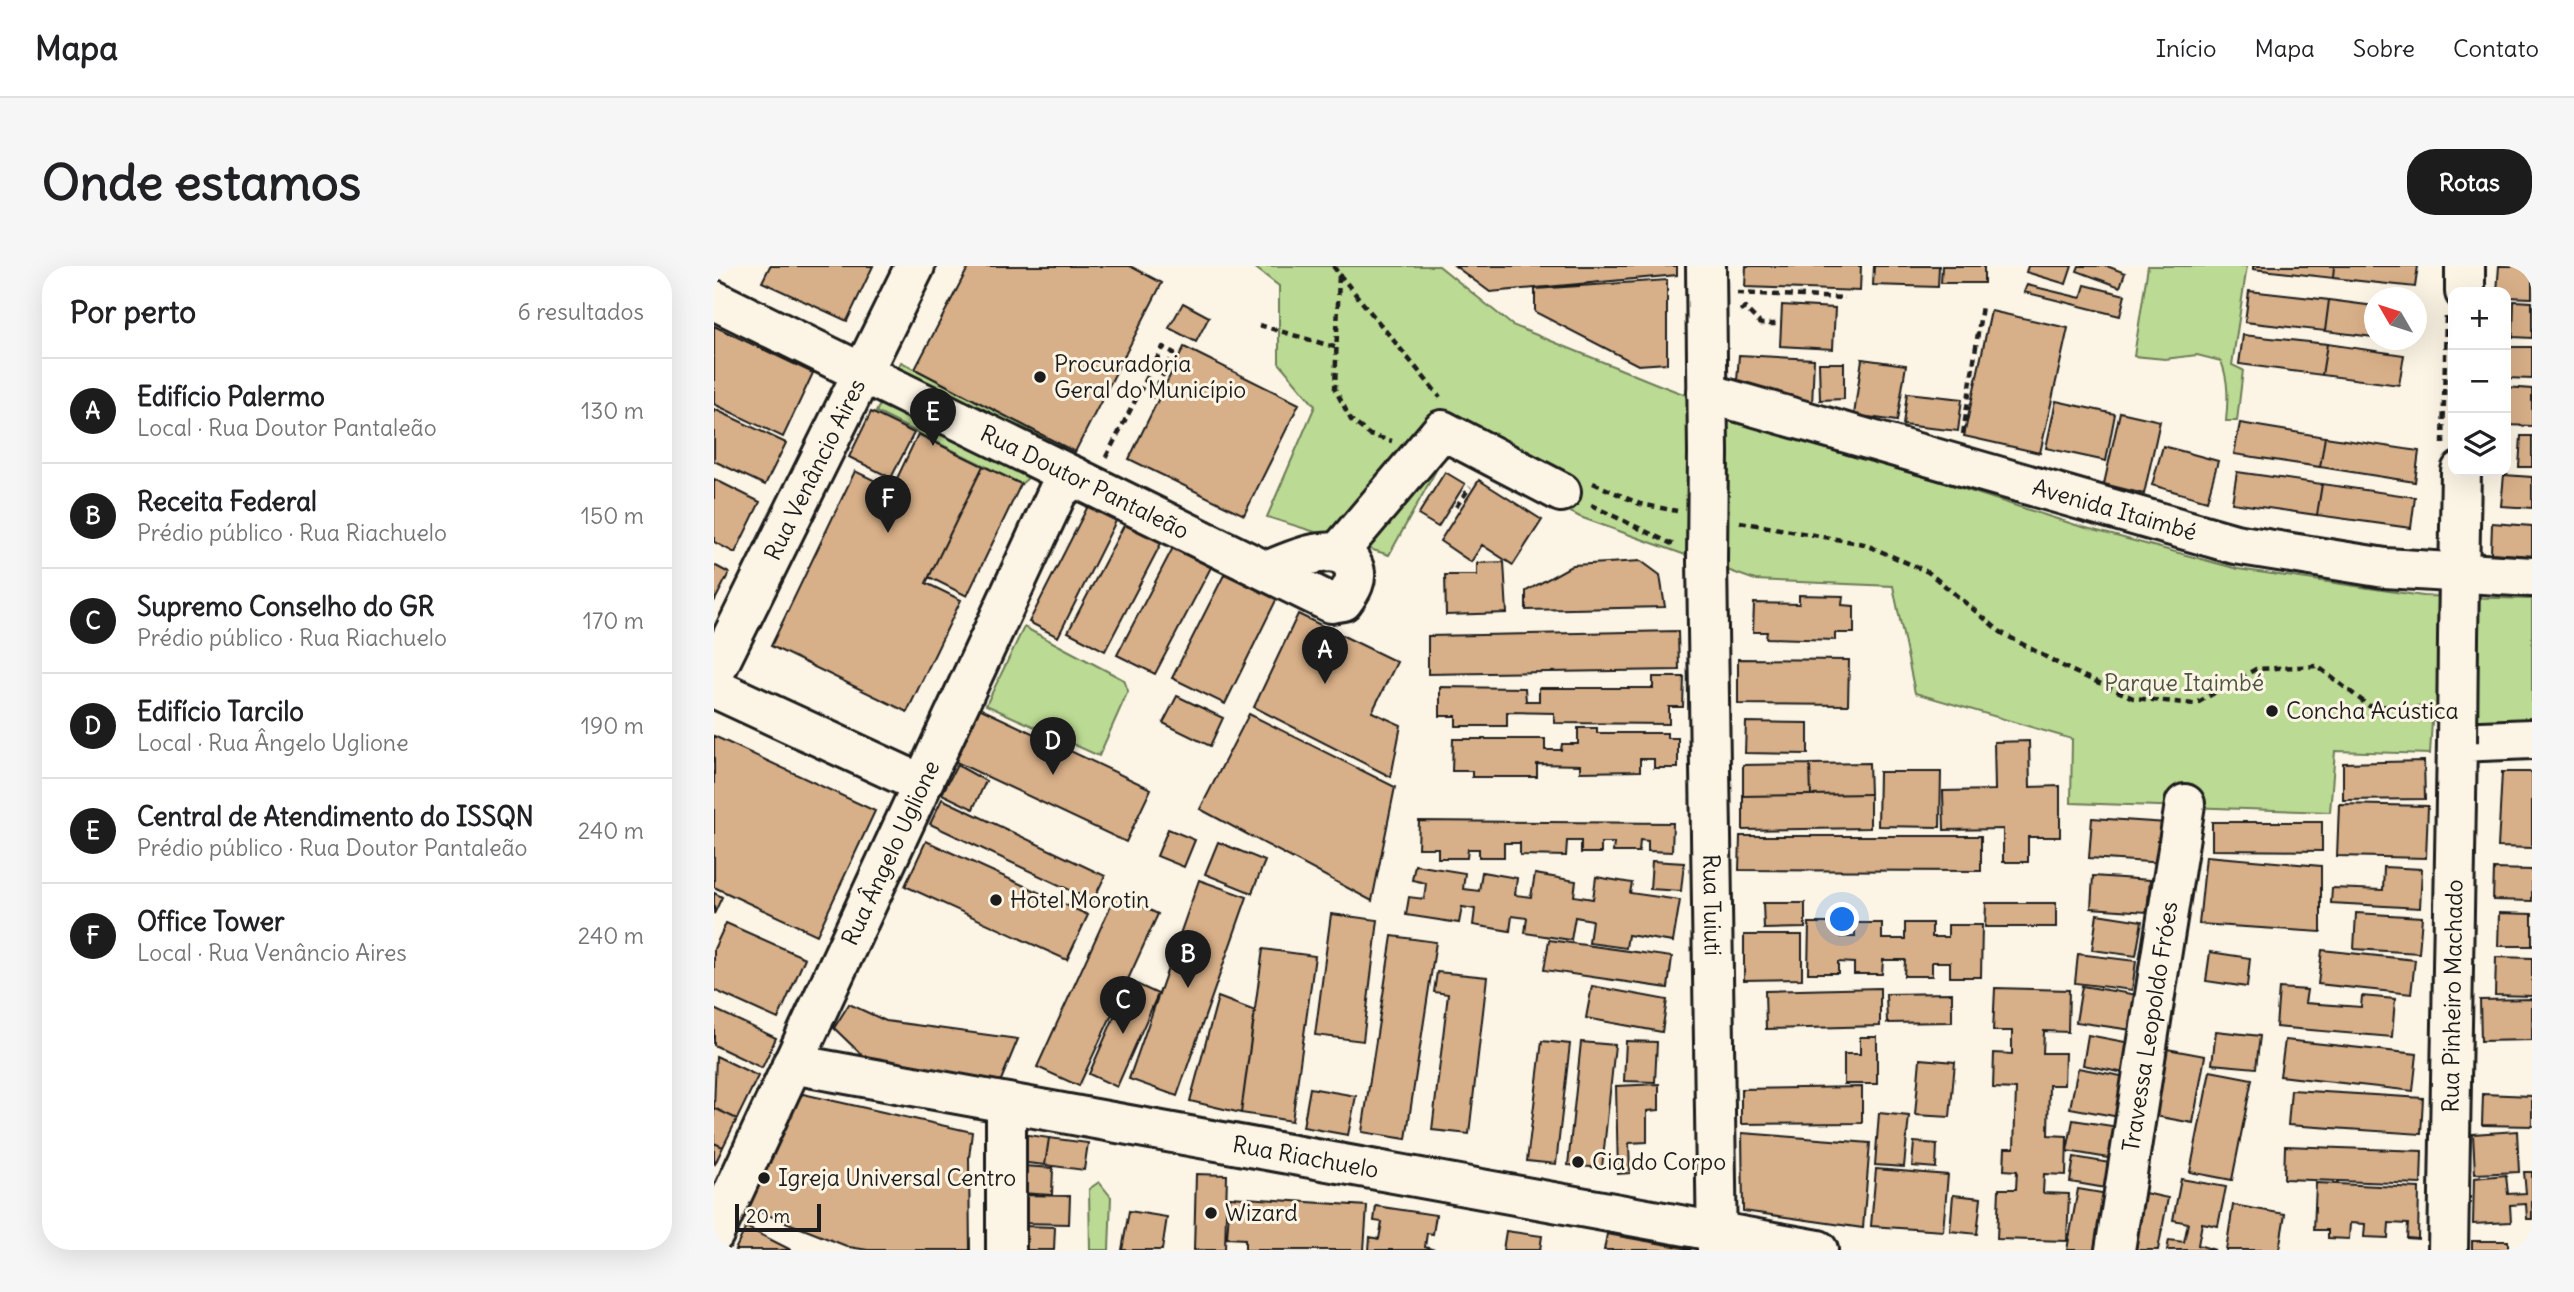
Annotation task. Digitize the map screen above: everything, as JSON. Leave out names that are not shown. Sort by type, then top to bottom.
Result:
[{"type":"street","name":"Rua Venâncio Aires","points":[[714,674],[915,266]]},
{"type":"street","points":[[1706,266],[1707,393]]},
{"type":"street","points":[[2459,287],[2465,266]]},
{"type":"street","name":"Rua Doutor Pantaleão","points":[[714,300],[863,372],[1091,468],[1267,571],[1331,603],[1343,601],[1354,586],[1355,569],[1349,558],[1338,553]]},
{"type":"street","name":"Avenida Itaimbé","points":[[1707,393],[2235,544],[2385,568],[2532,577]]},
{"type":"street","name":"Rua Tuiuti","points":[[1707,393],[1717,1241]]},
{"type":"street","points":[[1267,571],[1309,556],[1332,551],[1338,553],[1439,418],[1576,487]]},
{"type":"street","name":"Rua Ângelo Uglione","points":[[714,1234],[1058,491],[1091,468]]},
{"type":"street","points":[[2453,476],[2459,574]]},
{"type":"street","name":"Rua Pinheiro Machado","points":[[2448,1250],[2459,574]]},
{"type":"street","points":[[714,688],[922,785]]},
{"type":"street","points":[[2457,742],[2532,739]]},
{"type":"street","name":"Travessa Leopoldo Fróes","points":[[2115,1250],[2186,804]]},
{"type":"street","name":"Rua Riachuelo","points":[[792,1064],[1717,1241],[1818,1250]]},
{"type":"street","points":[[1006,1103],[1006,1250]]},
{"type":"path","points":[[1334,266],[1439,418],[1391,441],[1370,435],[1351,420],[1335,388],[1339,274]]},
{"type":"path","points":[[1732,293],[1845,298]]},
{"type":"path","points":[[1959,465],[1982,306]]},
{"type":"path","points":[[1733,314],[1745,308],[1760,324],[1782,324]]},
{"type":"path","points":[[1258,325],[1338,348]]},
{"type":"path","points":[[1091,468],[1163,347],[1174,353],[1152,396],[1158,399]]},
{"type":"path","points":[[2453,413],[2454,350]]},
{"type":"path","points":[[1456,507],[1470,487]]},
{"type":"path","points":[[1576,487],[1707,560]]},
{"type":"path","points":[[1576,487],[1679,511]]},
{"type":"path","points":[[1731,520],[1864,544],[1928,572],[2002,633],[2070,670],[2133,698],[2195,704],[2256,669],[2317,666],[2369,706],[2405,709]]},
{"type":"green space","name":"Parque Itaimbé","points":[[1253,266],[1439,266],[1512,325],[1657,384],[1767,426],[2079,526],[2238,569],[2423,596],[2532,599],[2532,721],[2432,721],[2430,754],[2335,751],[2330,812],[2071,803],[2072,739],[1915,693],[1893,586],[1755,580],[1580,517],[1449,447],[1389,555],[1267,517],[1315,406],[1279,363],[1279,286]]},
{"type":"green space","points":[[2148,266],[2247,266],[2232,365],[2243,370],[2237,421],[2226,421],[2227,391],[2221,361],[2197,355],[2165,359],[2134,356]]},
{"type":"green space","points":[[901,362],[1064,447],[1021,484],[876,412]]},
{"type":"green space","points":[[1024,627],[1124,680],[1128,691],[1099,756],[986,705]]},
{"type":"green space","points":[[1099,1182],[1111,1197],[1109,1250],[1090,1250],[1089,1189]]},
{"type":"building","points":[[770,266],[873,266],[847,321],[762,282]]},
{"type":"building","points":[[969,266],[1130,266],[1162,283],[1075,452],[915,369]]},
{"type":"building","points":[[1455,266],[1677,266],[1677,275],[1490,292]]},
{"type":"building","points":[[1746,266],[1861,266],[1860,291],[1745,287]]},
{"type":"building","points":[[1874,266],[1939,266],[1938,287],[1873,285]]},
{"type":"building","points":[[1942,266],[1984,266],[1984,283],[1941,283]]},
{"type":"building","points":[[2028,266],[2072,266],[2066,284],[2026,272]]},
{"type":"building","points":[[2079,266],[2107,266],[2125,273],[2120,287],[2077,271]]},
{"type":"building","points":[[2253,266],[2334,266],[2333,278],[2253,269]]},
{"type":"building","points":[[2334,266],[2418,266],[2415,287],[2333,278]]},
{"type":"building","points":[[2499,266],[2532,266],[2532,298],[2511,297],[2511,287],[2497,287]]},
{"type":"building","points":[[1667,280],[1667,363],[1638,365],[1535,312],[1535,289]]},
{"type":"building","points":[[2027,285],[2081,298],[2085,285],[2125,295],[2120,316],[2024,292]]},
{"type":"building","points":[[2249,291],[2329,300],[2325,331],[2245,322]]},
{"type":"building","points":[[2329,300],[2364,305],[2364,336],[2325,331]]},
{"type":"building","points":[[2514,301],[2532,302],[2532,338],[2513,337]]},
{"type":"building","points":[[1183,303],[1209,317],[1196,342],[1169,328]]},
{"type":"building","points":[[1782,305],[1835,308],[1833,349],[1780,346]]},
{"type":"building","points":[[1991,311],[2068,328],[2040,453],[1964,436]]},
{"type":"building","points":[[714,326],[813,373],[783,437],[714,404]]},
{"type":"building","points":[[2243,335],[2327,344],[2322,375],[2239,364]]},
{"type":"building","points":[[2327,344],[2404,355],[2399,385],[2322,375]]},
{"type":"building","points":[[1184,347],[1299,404],[1244,515],[1129,459]]},
{"type":"building","points":[[2511,347],[2532,347],[2532,379],[2511,378]]},
{"type":"building","points":[[1739,355],[1814,359],[1812,406],[1737,381]]},
{"type":"building","points":[[1862,359],[1906,365],[1897,421],[1854,415]]},
{"type":"building","points":[[1819,363],[1844,363],[1844,399],[1820,400]]},
{"type":"building","points":[[2511,387],[2532,389],[2532,426],[2511,425]]},
{"type":"building","points":[[1907,393],[1962,399],[1958,431],[1903,425]]},
{"type":"building","points":[[2056,401],[2115,414],[2106,461],[2046,448]]},
{"type":"building","points":[[714,409],[786,443],[765,485],[714,461]]},
{"type":"building","points":[[871,412],[914,433],[891,478],[849,457]]},
{"type":"building","points":[[2120,412],[2160,421],[2144,494],[2104,484]]},
{"type":"building","points":[[2240,423],[2325,437],[2320,467],[2234,454]]},
{"type":"building","points":[[918,434],[983,466],[926,583],[961,600],[907,712],[771,646],[855,471],[892,489]]},
{"type":"building","points":[[2521,436],[2532,436],[2532,467],[2519,467]]},
{"type":"building","points":[[2325,437],[2419,451],[2415,482],[2320,467]]},
{"type":"building","points":[[2163,446],[2218,461],[2207,501],[2152,485]]},
{"type":"building","points":[[983,466],[1021,484],[967,596],[929,577]]},
{"type":"building","points":[[1445,472],[1465,484],[1438,527],[1418,515]]},
{"type":"building","points":[[2237,472],[2322,484],[2317,515],[2232,503]]},
{"type":"building","points":[[2504,476],[2532,477],[2532,508],[2501,506]]},
{"type":"building","points":[[714,479],[760,502],[735,553],[714,542]]},
{"type":"building","points":[[1479,480],[1542,520],[1513,565],[1482,545],[1471,562],[1440,541]]},
{"type":"building","points":[[2322,484],[2415,497],[2411,528],[2317,515]]},
{"type":"building","points":[[1089,504],[1117,519],[1058,637],[1029,622]]},
{"type":"building","points":[[1131,512],[1168,530],[1105,651],[1068,632]]},
{"type":"building","points":[[2492,523],[2532,526],[2532,556],[2491,553]]},
{"type":"building","points":[[1179,536],[1217,556],[1155,674],[1117,655]]},
{"type":"building","points":[[1641,561],[1660,575],[1665,607],[1526,610],[1526,591],[1573,565]]},
{"type":"building","points":[[1504,562],[1507,613],[1446,615],[1445,575],[1477,575],[1477,563]]},
{"type":"building","points":[[1230,563],[1282,588],[1225,704],[1172,678]]},
{"type":"building","points":[[714,565],[729,573],[714,602]]},
{"type":"building","points":[[1799,595],[1843,596],[1842,605],[1854,606],[1854,633],[1835,633],[1835,640],[1766,638],[1767,632],[1753,632],[1754,603],[1799,604]]},
{"type":"building","points":[[1298,614],[1397,662],[1372,712],[1401,725],[1391,777],[1254,707]]},
{"type":"building","points":[[1678,631],[1679,670],[1428,674],[1428,636]]},
{"type":"building","points":[[1738,659],[1849,660],[1848,705],[1738,704]]},
{"type":"building","points":[[1653,677],[1684,677],[1683,707],[1669,707],[1669,724],[1554,723],[1554,713],[1507,712],[1507,726],[1456,726],[1456,716],[1440,716],[1440,687],[1525,688],[1526,701],[1539,701],[1539,688],[1653,688]]},
{"type":"building","points":[[1177,696],[1223,718],[1210,746],[1163,723]]},
{"type":"building","points":[[979,708],[1151,789],[1126,842],[954,761]]},
{"type":"building","points":[[1249,714],[1395,787],[1372,901],[1200,809]]},
{"type":"building","points":[[1746,722],[1808,723],[1808,754],[1745,753]]},
{"type":"building","points":[[1578,728],[1597,728],[1597,733],[1667,733],[1667,738],[1678,738],[1678,768],[1654,768],[1654,759],[1640,759],[1640,771],[1580,772],[1580,765],[1537,764],[1537,777],[1472,777],[1472,771],[1452,771],[1453,739],[1545,739],[1545,750],[1561,750],[1562,744],[1578,744]]},
{"type":"building","points":[[714,736],[875,811],[817,935],[714,887]]},
{"type":"building","points":[[714,736],[875,811],[817,935],[714,887]]},
{"type":"building","points":[[2029,741],[2030,787],[2060,786],[2060,837],[2028,837],[2028,862],[2003,862],[2003,829],[1944,830],[1943,791],[1995,790],[1994,742]]},
{"type":"building","points":[[2424,761],[2425,799],[2343,800],[2343,763]]},
{"type":"building","points":[[1869,763],[1870,794],[1811,795],[1810,764]]},
{"type":"building","points":[[1810,764],[1811,795],[1743,796],[1743,765]]},
{"type":"building","points":[[957,765],[986,781],[973,809],[942,794]]},
{"type":"building","points":[[1879,772],[1941,772],[1940,827],[1878,826]]},
{"type":"building","points":[[2502,772],[2532,772],[2532,848],[2498,847]]},
{"type":"building","points":[[1870,794],[1870,828],[1743,830],[1743,796]]},
{"type":"building","points":[[942,799],[1105,876],[1093,901],[930,824]]},
{"type":"building","points":[[2339,804],[2428,806],[2426,858],[2337,856]]},
{"type":"building","points":[[2092,818],[2167,823],[2164,863],[2089,858]]},
{"type":"building","points":[[1419,821],[1673,823],[1672,852],[1648,851],[1648,841],[1640,840],[1639,852],[1613,852],[1614,843],[1601,843],[1601,853],[1581,853],[1581,841],[1567,841],[1566,856],[1520,855],[1520,843],[1504,843],[1504,857],[1479,857],[1479,849],[1468,849],[1467,858],[1438,858],[1438,848],[1418,848]]},
{"type":"building","points":[[2212,822],[2322,822],[2322,851],[2212,850]]},
{"type":"building","points":[[1168,829],[1195,840],[1184,867],[1157,856]]},
{"type":"building","points":[[1740,836],[1981,836],[1981,871],[1739,870]]},
{"type":"building","name":"Hotel Morotin","points":[[926,841],[1088,915],[1067,960],[905,886]]},
{"type":"building","points":[[1218,842],[1265,861],[1252,893],[1205,874]]},
{"type":"building","points":[[2206,856],[2321,866],[2321,932],[2199,924]]},
{"type":"building","points":[[1652,861],[1684,863],[1681,891],[1650,889]]},
{"type":"building","points":[[1415,865],[1465,873],[1463,889],[1479,891],[1482,872],[1517,878],[1515,895],[1531,897],[1535,874],[1576,881],[1574,896],[1593,899],[1596,877],[1632,883],[1630,893],[1680,900],[1673,942],[1628,935],[1626,948],[1589,943],[1592,920],[1575,917],[1571,940],[1525,933],[1527,918],[1512,916],[1510,931],[1473,925],[1475,909],[1462,907],[1459,923],[1406,915],[1409,897],[1424,899],[1426,883],[1412,880]]},
{"type":"building","points":[[2384,867],[2422,869],[2420,908],[2331,903],[2332,888],[2383,890]]},
{"type":"building","points":[[2494,869],[2532,870],[2532,901],[2493,900]]},
{"type":"building","points":[[2093,876],[2150,880],[2147,912],[2091,908]]},
{"type":"building","points":[[1199,880],[1247,897],[1177,1096],[1129,1079]]},
{"type":"building","points":[[714,893],[722,897],[714,914]]},
{"type":"building","points":[[1116,894],[1158,914],[1079,1086],[1037,1067]]},
{"type":"building","points":[[1763,903],[1805,903],[1805,928],[1764,929]]},
{"type":"building","points":[[1986,903],[2056,903],[2056,927],[1985,927]]},
{"type":"building","points":[[2356,913],[2422,917],[2419,953],[2354,949]]},
{"type":"building","points":[[2499,913],[2532,914],[2532,946],[2498,946]]},
{"type":"building","points":[[1331,914],[1378,920],[1363,1041],[1315,1035]]},
{"type":"building","points":[[2097,914],[2142,921],[2136,956],[2092,950]]},
{"type":"building","points":[[726,923],[805,958],[778,1019],[714,990],[714,949]]},
{"type":"building","points":[[1809,923],[1840,923],[1840,937],[1855,937],[1855,923],[1882,923],[1882,939],[1905,939],[1905,923],[1932,923],[1932,937],[1948,937],[1948,925],[1982,925],[1981,977],[1950,977],[1950,962],[1932,962],[1932,976],[1904,976],[1905,960],[1883,960],[1882,974],[1854,974],[1854,963],[1838,962],[1838,973],[1808,973]]},
{"type":"building","points":[[1744,935],[1802,935],[1802,979],[1744,980]]},
{"type":"building","points":[[1392,936],[1436,942],[1406,1139],[1362,1132]]},
{"type":"building","points":[[1549,940],[1672,957],[1668,988],[1544,970]]},
{"type":"building","points":[[1263,949],[1315,956],[1292,1121],[1241,1113]]},
{"type":"building","points":[[2322,950],[2415,960],[2411,994],[2318,984]]},
{"type":"building","points":[[2210,952],[2250,958],[2247,987],[2206,981]]},
{"type":"building","points":[[2078,954],[2136,961],[2132,990],[2075,983]]},
{"type":"building","points":[[2496,957],[2532,958],[2532,996],[2495,995]]},
{"type":"building","points":[[1437,972],[1487,977],[1469,1134],[1432,1130],[1448,994],[1434,992]]},
{"type":"building","points":[[1130,981],[1158,994],[1117,1087],[1089,1074]]},
{"type":"building","points":[[1592,986],[1667,1000],[1662,1032],[1586,1018]]},
{"type":"building","points":[[2082,986],[2138,995],[2132,1030],[2076,1022]]},
{"type":"building","points":[[1880,988],[1880,1026],[1766,1029],[1765,991]]},
{"type":"building","points":[[1995,988],[2069,990],[2068,1032],[2044,1031],[2043,1053],[2065,1053],[2064,1085],[2049,1085],[2048,1135],[2067,1136],[2066,1175],[2044,1174],[2043,1193],[2069,1194],[2067,1241],[1997,1239],[1999,1189],[2016,1189],[2017,1171],[2004,1170],[2005,1148],[2014,1148],[2016,1089],[1993,1088],[1994,1053],[2012,1054],[2012,1031],[1993,1031]]},
{"type":"building","points":[[2279,988],[2307,990],[2305,1003],[2361,1007],[2362,996],[2395,999],[2392,1037],[2276,1027]]},
{"type":"building","points":[[1952,993],[1952,1022],[1887,1023],[1886,994]]},
{"type":"building","points":[[1218,997],[1255,1011],[1241,1113],[1190,1101]]},
{"type":"building","points":[[2532,999],[2532,1040],[2481,1041],[2480,1000]]},
{"type":"building","points":[[849,1004],[886,1021],[1018,1039],[999,1085],[866,1059],[834,1028]]},
{"type":"building","points":[[714,1009],[776,1038],[762,1068],[714,1045]]},
{"type":"building","points":[[2216,1031],[2260,1036],[2256,1068],[2212,1064]]},
{"type":"building","points":[[2088,1035],[2136,1044],[2130,1074],[2083,1065]]},
{"type":"building","points":[[1860,1037],[1877,1037],[1877,1084],[1844,1084],[1844,1054],[1860,1054]]},
{"type":"building","points":[[2285,1040],[2417,1054],[2413,1091],[2280,1076]]},
{"type":"building","points":[[1542,1041],[1570,1044],[1556,1164],[1527,1161]]},
{"type":"building","points":[[1626,1041],[1657,1042],[1655,1082],[1624,1081]]},
{"type":"building","points":[[1581,1042],[1615,1045],[1602,1168],[1568,1165]]},
{"type":"building","points":[[2167,1049],[2205,1056],[2193,1123],[2155,1116]]},
{"type":"building","points":[[716,1056],[758,1076],[737,1119],[714,1108]]},
{"type":"building","points":[[1920,1059],[1955,1062],[1950,1117],[1915,1115]]},
{"type":"building","points":[[2078,1068],[2132,1078],[2125,1118],[2070,1108]]},
{"type":"building","points":[[2210,1071],[2252,1079],[2232,1180],[2190,1172]]},
{"type":"building","points":[[1659,1084],[1659,1110],[1647,1111],[1647,1142],[1629,1143],[1630,1173],[1618,1174],[1616,1086]]},
{"type":"building","points":[[1862,1087],[1862,1123],[1741,1124],[1741,1089]]},
{"type":"building","points":[[1310,1088],[1356,1096],[1348,1135],[1303,1127]]},
{"type":"building","points":[[2291,1090],[2423,1098],[2421,1134],[2288,1125]]},
{"type":"building","points":[[803,1094],[972,1132],[969,1158],[970,1250],[868,1250],[849,1247],[737,1203],[784,1112]]},
{"type":"building","points":[[2483,1094],[2532,1096],[2532,1126],[2482,1125]]},
{"type":"building","points":[[714,1108],[737,1119],[723,1147],[714,1143]]},
{"type":"building","points":[[1879,1113],[1909,1116],[1904,1167],[1875,1165]]},
{"type":"building","points":[[2073,1120],[2125,1128],[2120,1160],[2067,1151]]},
{"type":"building","points":[[2517,1131],[2519,1172],[2475,1174],[2473,1134]]},
{"type":"building","points":[[1742,1133],[1870,1143],[1863,1228],[1743,1211]]},
{"type":"building","points":[[1022,1134],[1049,1138],[1045,1165],[1019,1162]]},
{"type":"building","points":[[1049,1138],[1088,1143],[1084,1170],[1045,1165]]},
{"type":"building","points":[[1914,1142],[1937,1144],[1936,1168],[1912,1166]]},
{"type":"building","points":[[714,1143],[723,1147],[715,1164],[714,1163]]},
{"type":"building","points":[[2285,1146],[2422,1151],[2421,1184],[2284,1179]]},
{"type":"building","points":[[2074,1157],[2116,1164],[2112,1189],[2070,1182]]},
{"type":"building","points":[[1023,1166],[1053,1168],[1052,1195],[1021,1193]]},
{"type":"building","points":[[1876,1169],[1948,1175],[1943,1231],[1871,1226]]},
{"type":"building","points":[[2524,1172],[2532,1172],[2532,1219],[2527,1219],[2526,1204],[2510,1205],[2511,1222],[2473,1224],[2474,1178],[2506,1175],[2508,1194],[2526,1193]]},
{"type":"building","name":"Wizard","points":[[1196,1174],[1227,1175],[1225,1250],[1194,1250]]},
{"type":"building","points":[[2181,1179],[2226,1187],[2218,1226],[2202,1223],[2198,1245],[2215,1250],[2167,1250],[2169,1240],[2184,1242],[2188,1223],[2173,1220]]},
{"type":"building","points":[[2316,1183],[2419,1188],[2418,1239],[2407,1238],[2408,1224],[2389,1223],[2388,1238],[2364,1237],[2365,1224],[2350,1223],[2349,1239],[2328,1238],[2328,1230],[2314,1230]]},
{"type":"building","points":[[2078,1189],[2114,1195],[2105,1250],[2067,1250]]},
{"type":"building","points":[[2140,1192],[2168,1198],[2158,1250],[2129,1250]]},
{"type":"building","points":[[1022,1195],[1070,1196],[1069,1224],[1021,1223]]},
{"type":"building","points":[[1953,1195],[1981,1198],[1977,1234],[1950,1231]]},
{"type":"building","points":[[1230,1197],[1367,1206],[1364,1250],[1245,1250],[1245,1239],[1227,1238]]},
{"type":"building","points":[[2233,1205],[2285,1214],[2279,1250],[2226,1250]]},
{"type":"building","points":[[1376,1206],[1436,1215],[1433,1234],[1427,1233],[1425,1247],[1435,1250],[1369,1250],[1370,1237],[1379,1239],[1382,1222],[1374,1221]]},
{"type":"building","points":[[1129,1211],[1167,1217],[1162,1250],[1122,1250]]},
{"type":"building","points":[[1022,1226],[1055,1227],[1054,1250],[1021,1250]]},
{"type":"building","points":[[746,1227],[791,1250],[735,1250]]},
{"type":"building","points":[[1506,1231],[1542,1236],[1540,1250],[1503,1250]]},
{"type":"building","points":[[1607,1234],[1691,1249],[1604,1250]]},
{"type":"building","points":[[2472,1241],[2508,1241],[2508,1250],[2472,1250]]},
{"type":"place","name":"Procuradoria Geral do Município","points":[[1040,377]]},
{"type":"place","name":"Central de Atendimento do ISSQN","points":[[933,446]]},
{"type":"place","name":"Office Tower","points":[[888,533]]},
{"type":"place","name":"Edifício Palermo","points":[[1325,684]]},
{"type":"place","name":"Concha Acústica","points":[[2272,711]]},
{"type":"place","name":"Edifício Tarcilo","points":[[1053,775]]},
{"type":"place","name":"Hotel Morotin","points":[[996,900]]},
{"type":"place","name":"Receita Federal","points":[[1188,988]]},
{"type":"place","name":"Supremo Conselho do GR","points":[[1123,1034]]},
{"type":"place","name":"Cia do Corpo","points":[[1578,1162]]},
{"type":"place","name":"Igreja Universal Centro","points":[[764,1178]]},
{"type":"place","name":"Wizard","points":[[1211,1213]]}]
